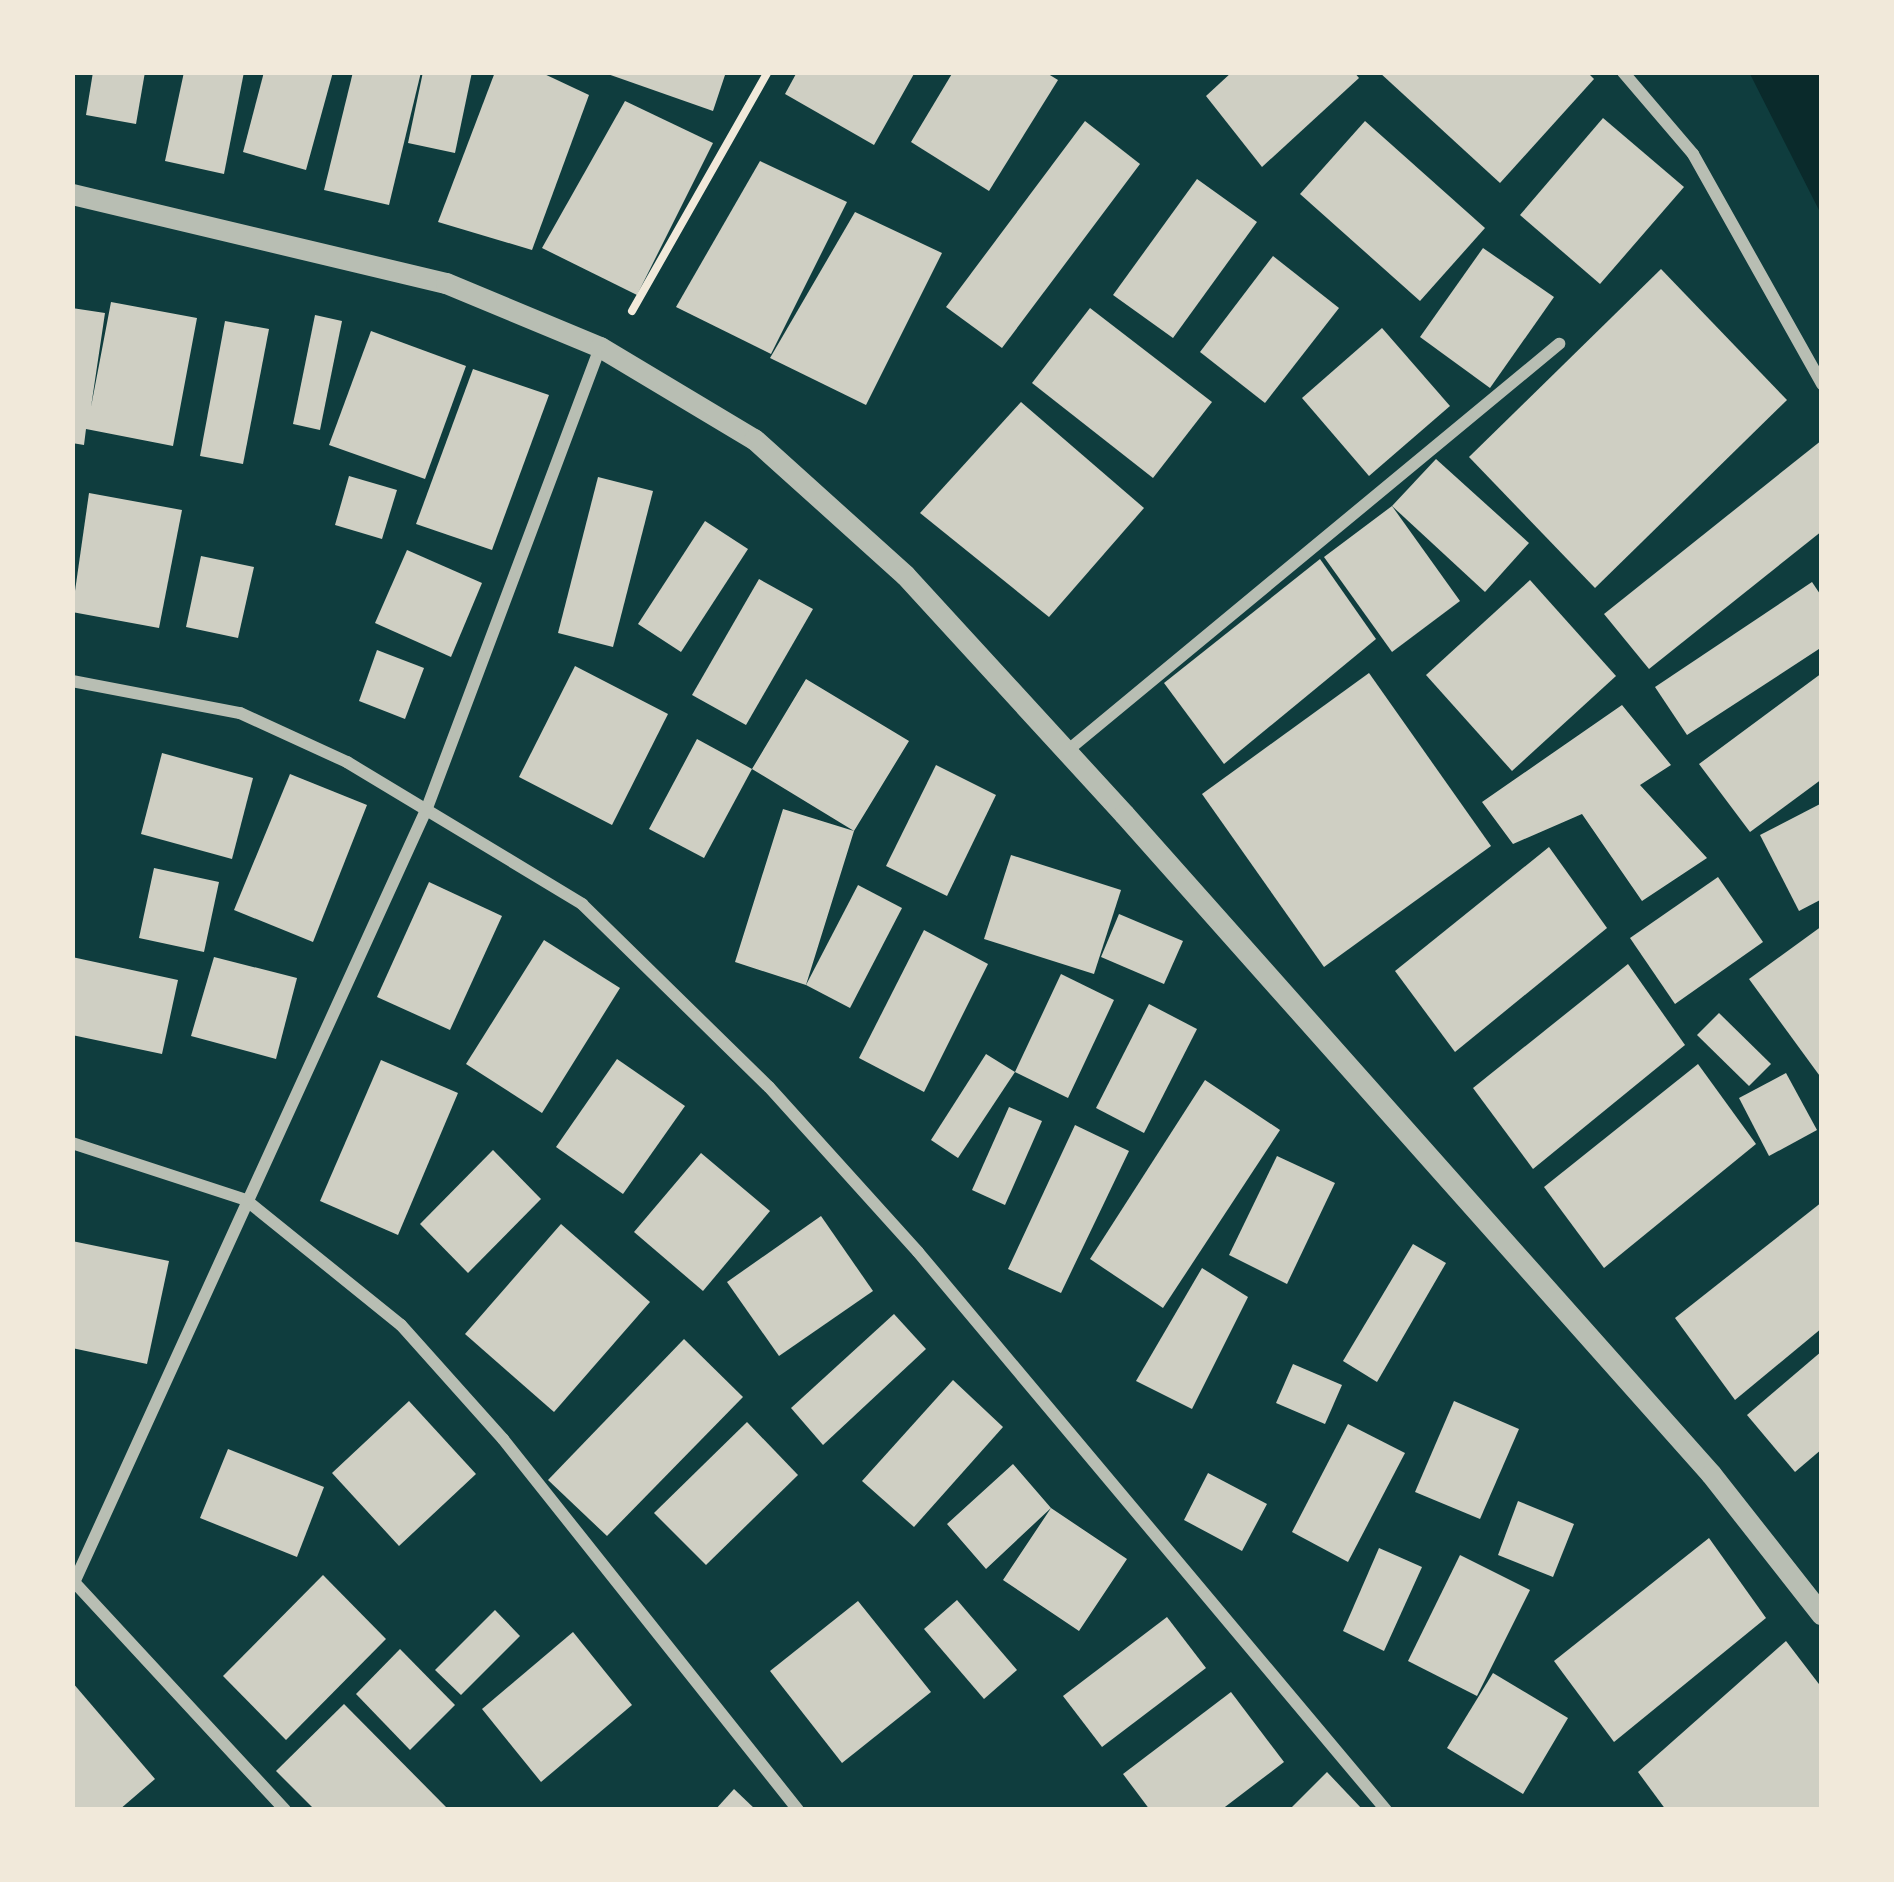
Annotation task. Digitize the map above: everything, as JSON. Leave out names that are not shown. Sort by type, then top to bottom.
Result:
[{"type":"street","points":[[1623,72],[1693,154],[1822,384]]},
{"type":"street","points":[[72,194],[446,283],[600,347],[754,439],[905,575],[1067,752],[1509,1242],[1822,1615]]},
{"type":"street","points":[[1067,752],[1559,344]]},
{"type":"street","points":[[285,1810],[74,1585],[427,808],[600,347]]},
{"type":"street","points":[[72,681],[240,713],[427,808],[582,904],[769,1087],[1386,1810]]},
{"type":"street","points":[[72,1144],[246,1200],[415,1342],[503,1439],[798,1810]]},
{"type":"path","points":[[600,347],[646,292],[768,72]]},
{"type":"water","points":[[1749,72],[1822,72],[1822,216]]},
{"type":"building","points":[[93,72],[145,72],[136,124],[86,115]]},
{"type":"building","points":[[184,72],[244,72],[224,174],[165,161]]},
{"type":"building","points":[[264,72],[333,72],[306,170],[243,152]]},
{"type":"building","points":[[353,72],[421,72],[389,205],[324,190]]},
{"type":"building","points":[[423,72],[472,72],[455,153],[408,143]]},
{"type":"building","points":[[495,72],[540,72],[589,95],[532,250],[438,222]]},
{"type":"building","points":[[602,72],[726,72],[713,111]]},
{"type":"building","points":[[797,72],[915,72],[874,145],[785,94]]},
{"type":"building","points":[[953,72],[1045,72],[1058,80],[989,191],[911,142]]},
{"type":"building","points":[[1232,72],[1354,72],[1359,78],[1262,167],[1206,96]]},
{"type":"building","points":[[1379,72],[1587,72],[1594,79],[1500,183]]},
{"type":"building","points":[[625,101],[713,143],[637,295],[542,248]]},
{"type":"building","points":[[1603,118],[1684,187],[1600,284],[1520,215]]},
{"type":"building","points":[[1085,121],[1140,164],[1002,348],[946,307]]},
{"type":"building","points":[[1365,121],[1485,228],[1420,301],[1300,194]]},
{"type":"building","points":[[760,161],[847,202],[771,354],[676,307]]},
{"type":"building","points":[[1197,179],[1257,222],[1173,338],[1113,295]]},
{"type":"building","points":[[855,212],[942,253],[866,405],[770,358]]},
{"type":"building","points":[[1483,248],[1554,297],[1490,388],[1420,337]]},
{"type":"building","points":[[1273,256],[1339,308],[1265,403],[1200,352]]},
{"type":"building","points":[[1661,269],[1787,400],[1595,588],[1469,457]]},
{"type":"building","points":[[111,302],[197,318],[173,446],[86,429],[84,445],[72,443],[72,308],[105,313],[91,407]]},
{"type":"building","points":[[1090,308],[1212,402],[1153,478],[1032,383]]},
{"type":"building","points":[[315,315],[342,321],[320,430],[293,424]]},
{"type":"building","points":[[225,321],[269,329],[243,464],[200,456]]},
{"type":"building","points":[[1382,328],[1450,406],[1369,476],[1302,398]]},
{"type":"building","points":[[371,331],[466,366],[425,479],[329,445]]},
{"type":"building","points":[[473,369],[549,395],[492,550],[416,524]]},
{"type":"building","points":[[1021,402],[1144,508],[1049,617],[920,513]]},
{"type":"building","points":[[1822,440],[1822,531],[1649,669],[1604,614]]},
{"type":"building","points":[[1436,459],[1529,543],[1485,592],[1392,506]]},
{"type":"building","points":[[349,476],[397,490],[382,539],[335,525]]},
{"type":"building","points":[[598,477],[653,491],[613,647],[558,633]]},
{"type":"building","points":[[89,493],[182,510],[159,628],[72,612]]},
{"type":"building","points":[[1392,506],[1460,601],[1392,652],[1324,557]]},
{"type":"building","points":[[705,521],[748,549],[681,652],[638,624]]},
{"type":"building","points":[[407,550],[482,583],[451,657],[375,623]]},
{"type":"building","points":[[201,556],[254,567],[238,638],[186,627]]},
{"type":"building","points":[[1320,559],[1376,639],[1224,764],[1164,683]]},
{"type":"building","points":[[759,579],[813,609],[746,725],[692,695]]},
{"type":"building","points":[[1530,580],[1616,676],[1512,771],[1426,675]]},
{"type":"building","points":[[1812,582],[1822,597],[1822,647],[1687,735],[1655,687]]},
{"type":"building","points":[[377,650],[424,668],[405,719],[359,701]]},
{"type":"building","points":[[575,666],[668,714],[612,825],[519,777]]},
{"type":"building","points":[[1369,673],[1491,846],[1324,967],[1202,794]]},
{"type":"building","points":[[1822,673],[1822,779],[1750,832],[1699,764]]},
{"type":"building","points":[[806,679],[909,741],[854,831],[752,769]]},
{"type":"building","points":[[1622,705],[1671,765],[1640,785],[1707,858],[1642,901],[1582,814],[1513,844],[1482,802]]},
{"type":"building","points":[[697,739],[752,769],[704,858],[649,829]]},
{"type":"building","points":[[162,753],[253,778],[232,859],[141,834]]},
{"type":"building","points":[[936,765],[996,795],[947,896],[886,866]]},
{"type":"building","points":[[290,774],[367,805],[313,942],[234,910]]},
{"type":"building","points":[[1822,803],[1822,899],[1799,911],[1760,835]]},
{"type":"building","points":[[783,809],[854,831],[806,985],[735,962]]},
{"type":"building","points":[[1549,847],[1607,928],[1455,1052],[1395,971]]},
{"type":"building","points":[[1011,855],[1121,890],[1094,974],[984,939]]},
{"type":"building","points":[[154,868],[219,882],[204,952],[139,938]]},
{"type":"building","points":[[1718,877],[1763,942],[1675,1004],[1630,938]]},
{"type":"building","points":[[429,882],[502,916],[450,1030],[377,997]]},
{"type":"building","points":[[858,885],[902,908],[850,1008],[806,985]]},
{"type":"building","points":[[1119,914],[1183,941],[1164,984],[1101,957]]},
{"type":"building","points":[[1822,926],[1822,1079],[1749,979]]},
{"type":"building","points":[[924,930],[988,964],[924,1092],[859,1058]]},
{"type":"building","points":[[544,940],[620,988],[542,1113],[466,1064]]},
{"type":"building","points":[[72,957],[178,980],[162,1054],[72,1035]]},
{"type":"building","points":[[214,957],[297,978],[276,1059],[191,1036]]},
{"type":"building","points":[[1628,964],[1685,1045],[1533,1169],[1473,1088]]},
{"type":"building","points":[[1061,974],[1114,1000],[1068,1098],[1015,1072]]},
{"type":"building","points":[[1149,1004],[1197,1029],[1144,1133],[1096,1108]]},
{"type":"building","points":[[1719,1013],[1771,1064],[1749,1086],[1697,1035]]},
{"type":"building","points":[[986,1054],[1015,1072],[958,1158],[931,1140]]},
{"type":"building","points":[[617,1059],[685,1106],[623,1194],[556,1147]]},
{"type":"building","points":[[381,1060],[458,1093],[398,1235],[320,1201]]},
{"type":"building","points":[[1698,1064],[1756,1144],[1604,1268],[1544,1187]]},
{"type":"building","points":[[1786,1073],[1817,1130],[1769,1156],[1739,1098]]},
{"type":"building","points":[[1205,1080],[1280,1130],[1163,1308],[1090,1259]]},
{"type":"building","points":[[1009,1107],[1042,1121],[1005,1205],[972,1190]]},
{"type":"building","points":[[1075,1125],[1129,1151],[1061,1293],[1008,1269]]},
{"type":"building","points":[[493,1150],[541,1199],[468,1273],[420,1224]]},
{"type":"building","points":[[701,1153],[770,1211],[703,1291],[634,1232]]},
{"type":"building","points":[[1277,1156],[1335,1183],[1287,1284],[1229,1255]]},
{"type":"building","points":[[1822,1202],[1822,1328],[1735,1400],[1675,1318]]},
{"type":"building","points":[[821,1216],[873,1291],[779,1356],[727,1282]]},
{"type":"building","points":[[561,1224],[650,1302],[554,1412],[465,1334]]},
{"type":"building","points":[[72,1241],[169,1261],[147,1364],[72,1348]]},
{"type":"building","points":[[1413,1244],[1446,1263],[1377,1382],[1343,1361]]},
{"type":"building","points":[[1202,1268],[1248,1297],[1192,1409],[1136,1381]]},
{"type":"building","points":[[894,1314],[926,1349],[823,1445],[791,1408]]},
{"type":"building","points":[[684,1339],[743,1397],[607,1536],[548,1480]]},
{"type":"building","points":[[1822,1351],[1822,1449],[1795,1472],[1747,1415]]},
{"type":"building","points":[[1293,1364],[1342,1385],[1325,1424],[1276,1403]]},
{"type":"building","points":[[953,1380],[1003,1427],[914,1527],[862,1481]]},
{"type":"building","points":[[409,1401],[476,1474],[399,1546],[332,1473]]},
{"type":"building","points":[[1454,1401],[1519,1429],[1480,1519],[1415,1492]]},
{"type":"building","points":[[747,1422],[798,1475],[706,1565],[654,1513]]},
{"type":"building","points":[[1348,1424],[1405,1453],[1348,1562],[1292,1532]]},
{"type":"building","points":[[228,1449],[324,1487],[297,1557],[200,1518]]},
{"type":"building","points":[[1013,1464],[1051,1508],[986,1569],[947,1524]]},
{"type":"building","points":[[1208,1473],[1267,1504],[1242,1551],[1184,1520]]},
{"type":"building","points":[[1518,1501],[1574,1524],[1553,1577],[1498,1555]]},
{"type":"building","points":[[1051,1508],[1127,1559],[1079,1631],[1003,1580]]},
{"type":"building","points":[[1709,1538],[1766,1618],[1614,1742],[1554,1661]]},
{"type":"building","points":[[1379,1548],[1422,1567],[1384,1651],[1343,1631]]},
{"type":"building","points":[[1460,1555],[1530,1590],[1477,1696],[1408,1661]]},
{"type":"building","points":[[323,1575],[386,1639],[286,1740],[223,1676]]},
{"type":"building","points":[[957,1600],[1017,1670],[984,1699],[924,1629]]},
{"type":"building","points":[[858,1601],[931,1692],[842,1763],[770,1671]]},
{"type":"building","points":[[495,1610],[520,1636],[461,1695],[435,1670]]},
{"type":"building","points":[[1167,1617],[1206,1668],[1102,1747],[1063,1696]]},
{"type":"building","points":[[573,1632],[632,1705],[541,1782],[482,1709]]},
{"type":"building","points":[[1786,1641],[1822,1688],[1822,1810],[1666,1810],[1638,1772]]},
{"type":"building","points":[[400,1649],[455,1705],[410,1750],[356,1694]]},
{"type":"building","points":[[1493,1673],[1568,1718],[1523,1794],[1447,1748]]},
{"type":"building","points":[[72,1682],[155,1779],[119,1810],[72,1810]]},
{"type":"building","points":[[1231,1692],[1284,1762],[1221,1810],[1150,1810],[1123,1774]]},
{"type":"building","points":[[344,1704],[449,1810],[315,1810],[276,1771]]},
{"type":"building","points":[[1327,1772],[1363,1810],[1289,1810]]},
{"type":"building","points":[[734,1789],[756,1810],[715,1810]]}]
